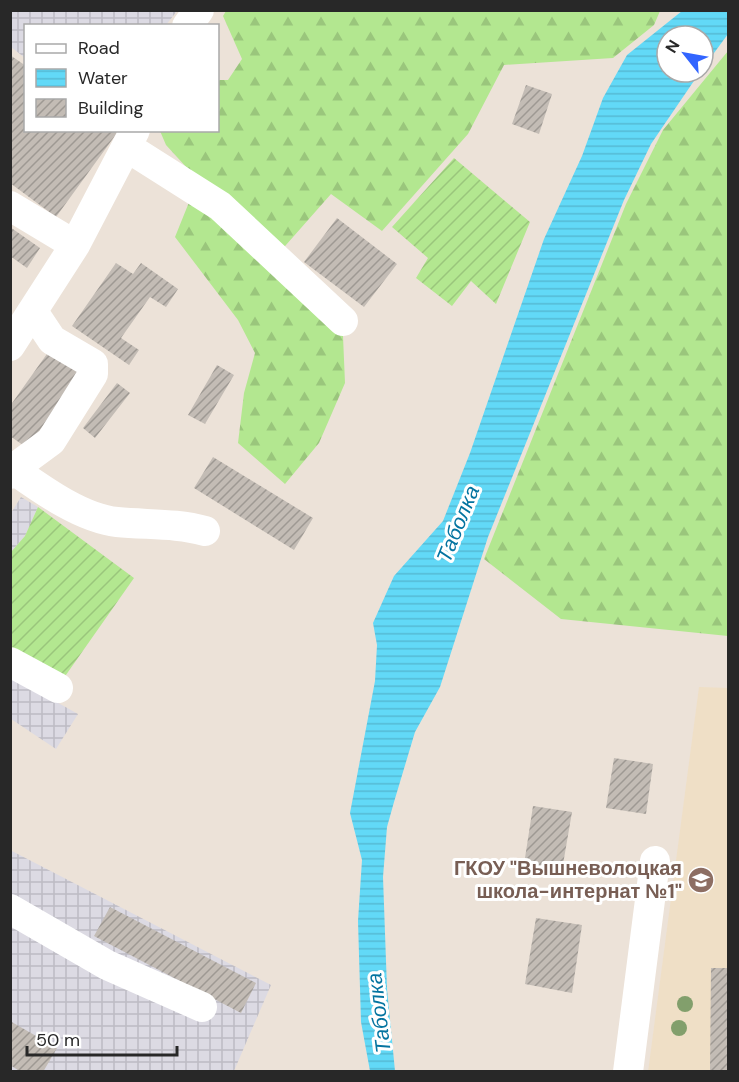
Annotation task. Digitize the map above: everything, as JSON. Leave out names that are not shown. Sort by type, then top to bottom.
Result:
[{"type":"street","points":[[189,24],[199,10]]},
{"type":"street","points":[[10,346],[34,313],[75,245],[131,139],[220,206],[343,321]]},
{"type":"street","points":[[10,206],[75,245]]},
{"type":"street","points":[[34,313],[52,340],[93,364],[93,375],[51,441],[11,470],[72,506],[94,516],[116,522],[156,523],[205,531]]},
{"type":"street","points":[[10,662],[58,688]]},
{"type":"street","points":[[628,1071],[655,861]]},
{"type":"street","points":[[10,909],[106,966],[202,1007]]},
{"type":"shaded area","points":[[11,10],[177,10],[167,24],[24,24],[24,57],[11,47]]},
{"type":"shaded area","points":[[21,497],[38,507],[25,536],[11,552],[11,513]]},
{"type":"shaded area","points":[[10,676],[78,714],[56,749],[11,719]]},
{"type":"shaded area","name":"ГКОУ \"Вышневолоцкая школа-интернат №1\"","points":[[699,687],[728,688],[728,1071],[648,1072]]},
{"type":"shaded area","points":[[10,850],[271,985],[234,1071],[11,1071]]},
{"type":"green space","points":[[226,11],[660,11],[654,25],[613,58],[504,65],[468,134],[382,231],[331,194],[271,262],[343,336],[345,383],[319,443],[285,484],[238,443],[244,393],[255,353],[238,320],[175,237],[198,180],[166,145],[160,132],[219,132],[219,80],[228,80],[242,59],[223,16]]},
{"type":"green space","points":[[728,51],[728,636],[561,619],[484,559],[626,204],[663,130],[701,84],[715,84],[715,67]]},
{"type":"green space","points":[[454,158],[530,222],[496,304],[471,281],[452,306],[416,278],[428,258],[392,227]]},
{"type":"green space","points":[[38,507],[134,578],[61,682],[11,653],[11,552],[25,536]]},
{"type":"water","points":[[682,11],[728,11],[728,34],[715,52],[715,24],[666,24]]},
{"type":"water","name":"Таболка","points":[[655,33],[655,84],[692,84],[651,144],[624,200],[488,537],[440,687],[415,732],[387,827],[383,877],[387,989],[395,1071],[370,1071],[361,1022],[358,921],[362,860],[350,813],[375,681],[377,645],[373,623],[394,576],[443,521],[470,453],[544,239],[582,156],[603,98],[627,55]]},
{"type":"building","points":[[10,55],[24,65],[24,132],[117,133],[56,217],[10,183]]},
{"type":"building","points":[[526,85],[552,94],[539,134],[512,124]]},
{"type":"building","points":[[337,218],[397,264],[364,307],[304,262]]},
{"type":"building","points":[[10,227],[40,248],[27,268],[10,256]]},
{"type":"building","points":[[116,263],[133,274],[141,263],[178,289],[166,307],[150,297],[121,338],[139,350],[129,365],[72,326]]},
{"type":"building","points":[[49,351],[81,373],[27,448],[10,436],[10,406]]},
{"type":"building","points":[[217,365],[234,375],[205,424],[188,415]]},
{"type":"building","points":[[117,383],[130,393],[95,438],[83,428]]},
{"type":"building","points":[[213,457],[313,518],[294,550],[194,488]]},
{"type":"building","points":[[614,758],[653,764],[646,814],[606,808]]},
{"type":"building","points":[[533,806],[572,812],[561,876],[523,871]]},
{"type":"building","points":[[110,907],[256,983],[241,1013],[94,936]]},
{"type":"building","points":[[536,918],[582,925],[572,993],[525,984]]},
{"type":"building","points":[[711,968],[728,968],[728,1072],[710,1072]]},
{"type":"building","points":[[10,1021],[57,1048],[43,1072],[21,1072],[10,1065]]},
{"type":"place","name":"ГКОУ \"Вышневолоцкая школа-интернат №1\"","points":[[701,880]]}]
